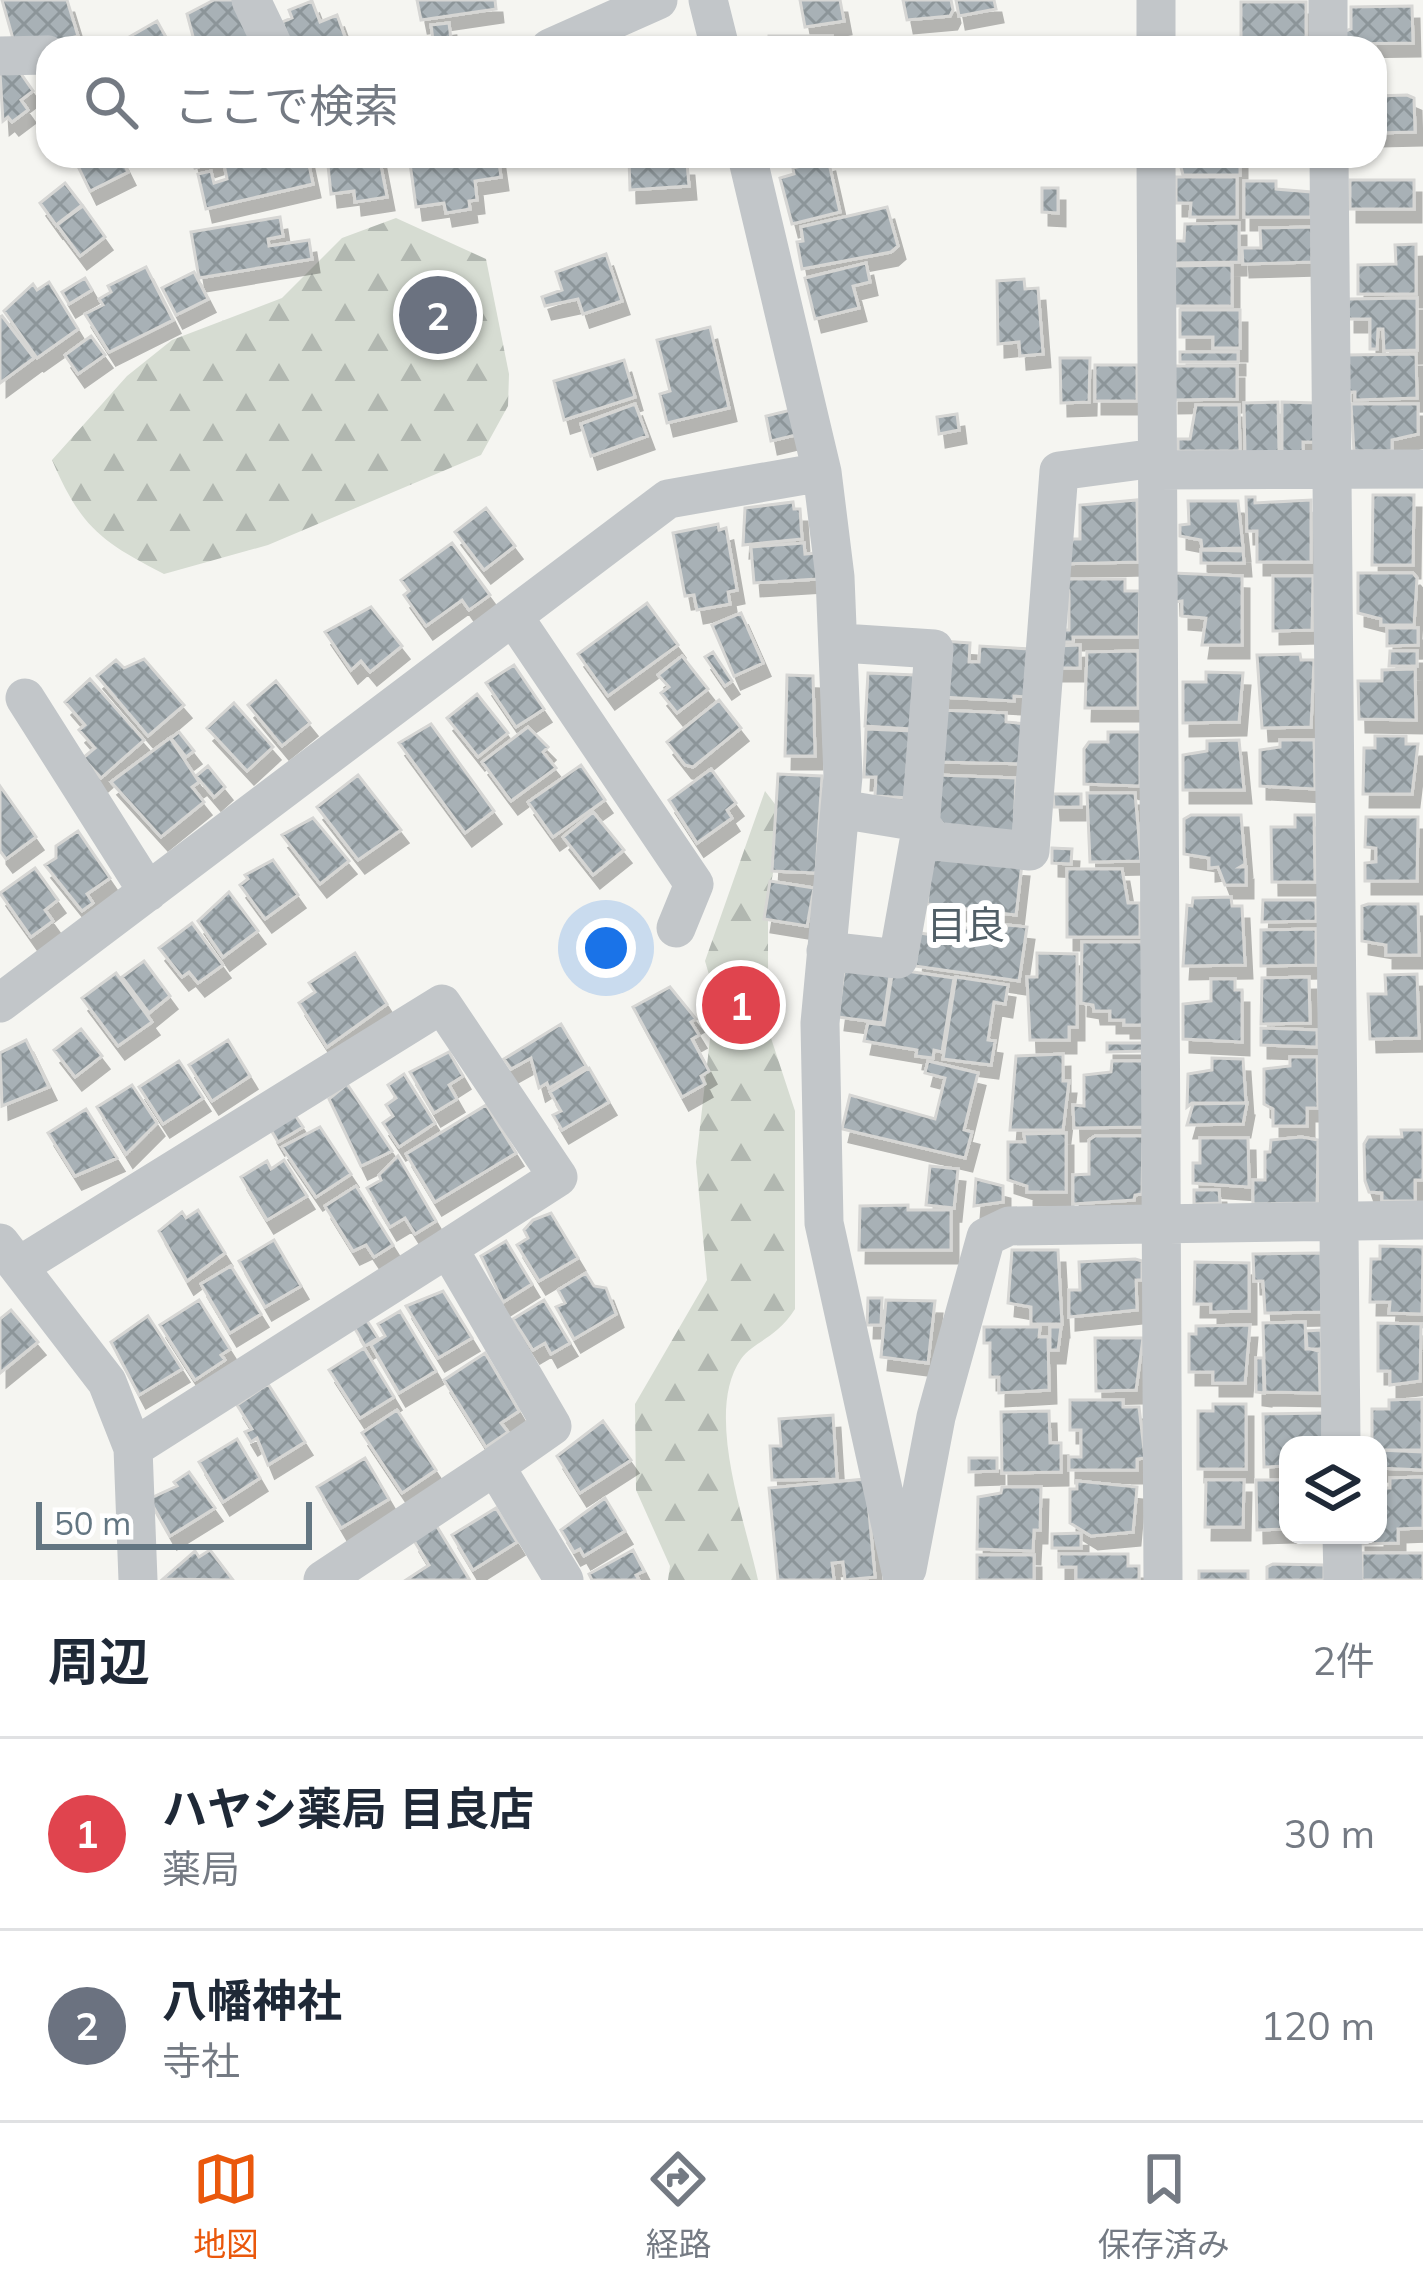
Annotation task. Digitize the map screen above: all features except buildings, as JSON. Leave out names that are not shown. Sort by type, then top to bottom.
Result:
[{"type":"street","points":[[251,0],[268,36]]},
{"type":"street","points":[[577,36],[658,0]]},
{"type":"street","points":[[708,0],[717,36]]},
{"type":"street","points":[[1156,0],[1156,36]]},
{"type":"street","points":[[1328,0],[1328,36]]},
{"type":"street","points":[[0,56],[36,55]]},
{"type":"street","points":[[750,168],[822,472],[842,643],[840,809],[820,1023],[824,1223],[904,1580]]},
{"type":"street","points":[[1156,168],[1163,1580]]},
{"type":"street","points":[[1329,168],[1341,1436]]},
{"type":"street","points":[[840,809],[919,822],[934,841],[1030,850],[1059,471],[1156,464],[1423,469]]},
{"type":"street","points":[[0,1003],[668,500],[822,472]]},
{"type":"street","points":[[513,616],[694,884],[676,928]]},
{"type":"street","points":[[826,951],[898,959],[919,822],[934,649],[842,643]]},
{"type":"street","points":[[25,698],[148,892]]},
{"type":"street","points":[[133,1448],[558,1177],[442,1004],[9,1254],[106,1382],[133,1448],[138,1580]]},
{"type":"street","points":[[904,1580],[936,1417],[986,1237],[1009,1226],[1423,1220]]},
{"type":"street","points":[[323,1580],[553,1426],[448,1248]]},
{"type":"street","points":[[495,1466],[564,1580]]},
{"type":"street","points":[[1342,1544],[1342,1580]]},
{"type":"green space","points":[[396,218],[486,259],[509,374],[508,406],[481,455],[268,545],[164,574],[95,530],[52,460],[127,376],[172,340],[282,298],[342,238]]},
{"type":"green space","points":[[765,791],[784,816],[768,899],[768,1029],[795,1111],[795,1309],[741,1359],[726,1407],[731,1467],[758,1580],[668,1580],[670,1566],[636,1490],[635,1404],[707,1280],[696,1162],[715,995],[705,961]]},
{"type":"place","name":"八幡神社","points":[[438,315]]},
{"type":"place","name":"ハヤシ薬局 目良店","points":[[741,1005]]},
{"type":"district","name":"目良","points":[[966,924]]}]
